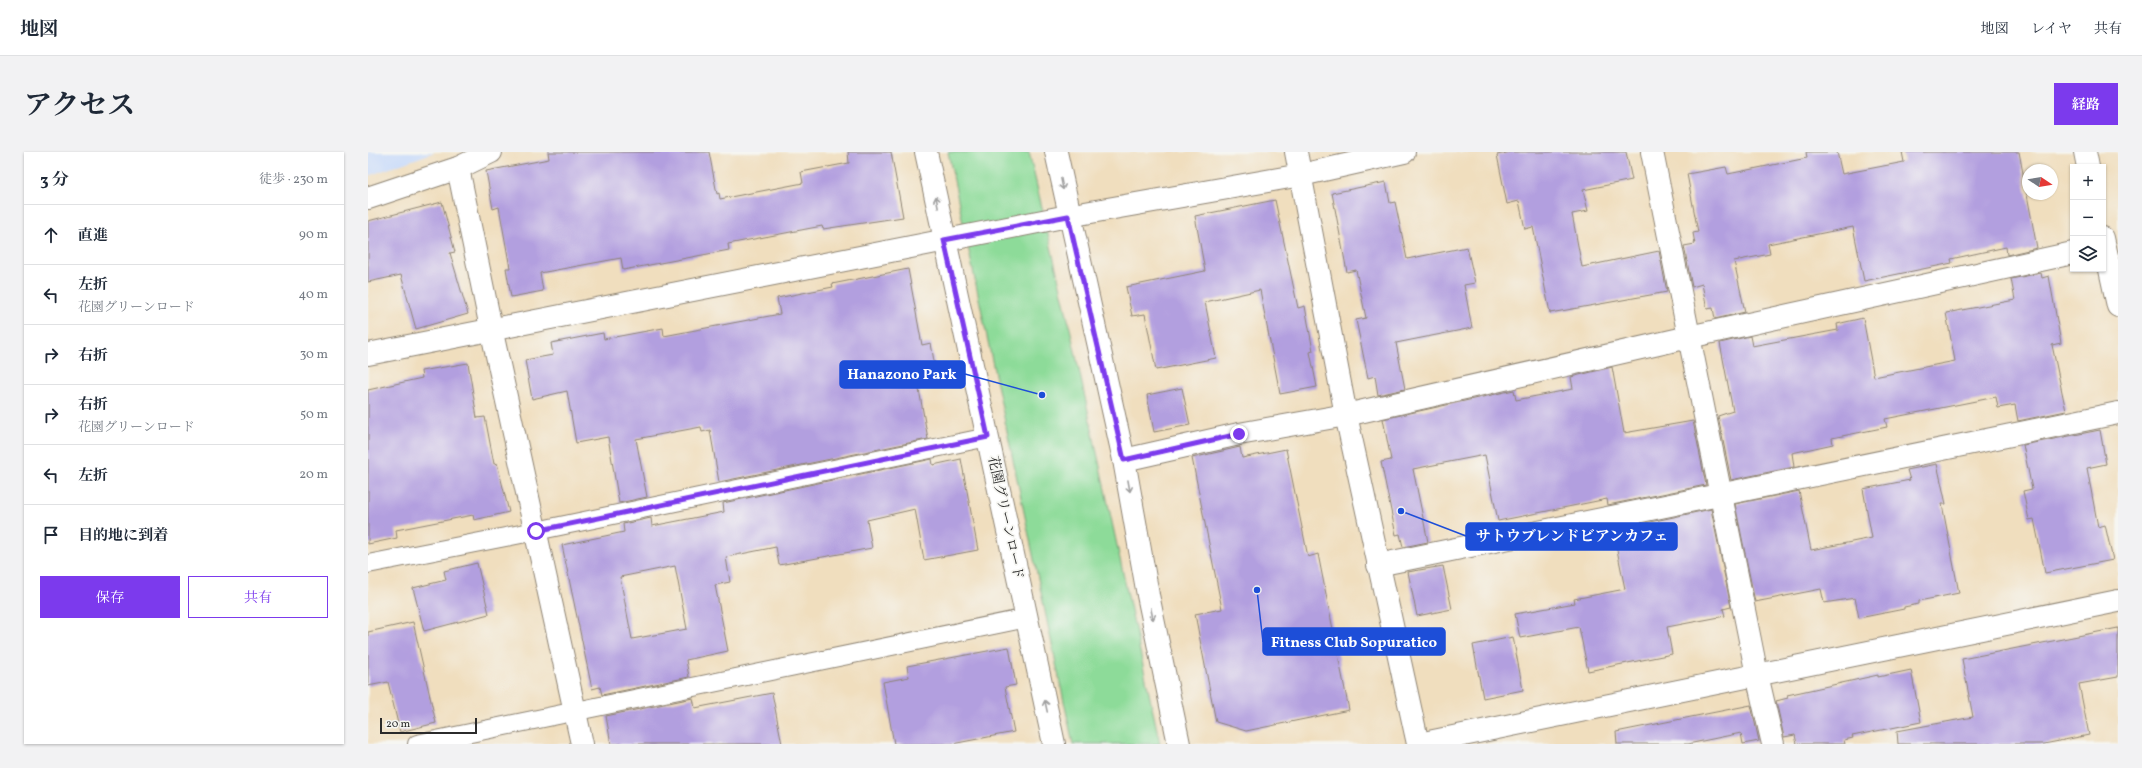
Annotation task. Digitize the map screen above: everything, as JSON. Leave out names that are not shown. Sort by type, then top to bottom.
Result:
[{"type":"street","points":[[368,198],[458,168],[491,152]]},
{"type":"street","name":"花園グリーンロード","points":[[926,152],[1054,744]]},
{"type":"street","points":[[1056,152],[1068,216],[1124,460],[1148,595],[1179,744]]},
{"type":"street","points":[[1296,152],[1346,415],[1378,566],[1419,744],[2118,600]]},
{"type":"street","points":[[368,354],[491,328],[1068,216],[1301,175],[1404,152]]},
{"type":"street","points":[[1652,152],[1758,675],[1774,744]]},
{"type":"street","points":[[2085,152],[2087,164]]},
{"type":"street","points":[[458,168],[491,328],[582,744]]},
{"type":"street","points":[[2106,252],[2118,306]]},
{"type":"street","points":[[1124,460],[1239,434],[1346,415],[1689,337],[2070,254]]},
{"type":"street","points":[[1378,566],[2118,413]]},
{"type":"lane","points":[[368,564],[536,531],[988,437]]},
{"type":"lane","points":[[417,744],[1027,618]]},
{"type":"shaded area","points":[[368,152],[435,152],[368,176]]},
{"type":"green space","points":[[948,152],[1029,152],[1070,328],[1160,744],[1073,744]]},
{"type":"building","points":[[548,152],[709,152],[717,194],[719,193],[720,199],[803,183],[801,172],[849,163],[848,152],[891,152],[903,217],[823,229],[822,226],[728,244],[729,250],[623,270],[621,258],[540,273],[543,291],[511,297],[506,268],[510,268],[499,207],[493,209],[486,171],[549,159]]},
{"type":"building","points":[[1511,152],[1626,152],[1632,180],[1583,190],[1588,211],[1572,214],[1582,267],[1659,251],[1667,292],[1550,313],[1533,227],[1525,229],[1519,201],[1507,204],[1497,155]]},
{"type":"building","points":[[1806,152],[1837,152],[1842,174],[1904,162],[1902,152],[2019,152],[2022,168],[2022,200],[2028,200],[2037,248],[2007,255],[2006,247],[1951,259],[1952,263],[1864,281],[1853,227],[1768,244],[1770,254],[1734,261],[1745,312],[1715,319],[1713,308],[1707,309],[1702,284],[1692,287],[1684,246],[1695,244],[1693,233],[1698,232],[1687,174],[1726,167],[1728,174],[1807,158]]},
{"type":"building","points":[[1386,182],[1390,203],[1395,202],[1407,259],[1467,247],[1475,283],[1464,285],[1472,328],[1396,343],[1405,389],[1378,395],[1375,376],[1368,378],[1356,320],[1366,318],[1356,270],[1347,272],[1332,193]]},
{"type":"building","points":[[1275,200],[1298,308],[1305,306],[1313,351],[1310,352],[1317,387],[1280,394],[1260,290],[1205,302],[1216,358],[1156,370],[1145,314],[1132,316],[1126,287],[1205,271],[1195,216]]},
{"type":"building","points":[[442,202],[455,252],[450,253],[468,314],[416,329],[401,275],[368,282],[368,221]]},
{"type":"building","points":[[908,269],[922,345],[931,343],[937,380],[918,384],[928,439],[719,482],[710,430],[702,432],[701,427],[636,439],[647,497],[619,503],[608,437],[576,443],[567,391],[532,399],[525,360],[553,355],[551,343],[603,333],[604,339],[663,328],[664,336],[780,314],[777,298],[833,287],[832,284]]},
{"type":"building","points":[[2041,273],[2042,278],[2049,276],[2061,343],[2052,345],[2066,411],[2018,421],[2015,405],[1998,408],[1996,397],[1885,419],[1887,427],[1832,438],[1833,444],[1792,453],[1794,467],[1731,480],[1718,416],[1733,411],[1720,343],[1750,336],[1752,346],[1838,330],[1837,324],[1863,318],[1874,377],[1955,361],[1946,313],[2015,300],[2011,279]]},
{"type":"building","points":[[468,363],[477,418],[485,417],[494,464],[497,463],[509,512],[474,520],[473,515],[396,530],[397,538],[368,544],[368,390],[422,378],[421,371]]},
{"type":"building","points":[[1612,367],[1624,433],[1693,421],[1706,485],[1608,505],[1607,499],[1498,521],[1485,455],[1413,469],[1428,542],[1403,547],[1400,534],[1396,535],[1381,462],[1391,460],[1383,419],[1514,390],[1516,400],[1573,389],[1571,377]]},
{"type":"building","points":[[1182,388],[1190,425],[1154,432],[1147,395]]},
{"type":"building","points":[[2100,430],[2106,464],[2087,468],[2098,527],[2105,525],[2113,560],[2045,573],[2034,519],[2029,520],[2023,491],[2032,489],[2023,445]]},
{"type":"building","points":[[1240,447],[1242,458],[1286,449],[1308,557],[1318,554],[1349,710],[1246,731],[1216,722],[1195,614],[1222,609],[1192,458]]},
{"type":"building","points":[[932,459],[933,465],[961,459],[978,550],[924,560],[915,509],[867,520],[872,548],[779,565],[776,547],[726,557],[730,582],[715,585],[728,651],[686,660],[689,677],[602,695],[600,687],[592,689],[562,545],[624,532],[623,524],[651,518],[652,526],[724,512],[723,503]],"holes":[[[675,566],[687,629],[632,639],[620,577]]]},
{"type":"building","points":[[1937,464],[1946,504],[1942,504],[1959,593],[1919,601],[1919,604],[1904,607],[1904,609],[1859,618],[1855,598],[1824,603],[1821,589],[1755,602],[1735,504],[1799,491],[1811,550],[1872,538],[1863,489],[1910,480],[1907,470]]},
{"type":"building","points":[[1711,509],[1731,607],[1723,609],[1725,616],[1667,627],[1672,654],[1588,671],[1579,627],[1520,638],[1515,614],[1575,603],[1574,599],[1625,589],[1613,530]]},
{"type":"building","points":[[477,563],[489,614],[424,631],[413,588],[446,580],[444,571]]},
{"type":"building","points":[[1443,566],[1452,609],[1417,616],[1408,572]]},
{"type":"building","points":[[413,622],[436,723],[400,732],[388,682],[368,686],[368,632]]},
{"type":"building","points":[[2118,628],[2118,677],[2079,684],[2089,735],[2044,744],[1898,744],[1897,731],[1973,717],[1962,659]]},
{"type":"building","points":[[1513,637],[1523,690],[1483,698],[1473,645]]},
{"type":"building","points":[[1009,647],[1016,685],[1005,687],[1014,732],[952,744],[894,744],[883,682],[909,677],[907,666]]},
{"type":"building","points":[[1911,670],[1921,722],[1852,736],[1853,738],[1844,740],[1845,744],[1797,744],[1795,735],[1784,737],[1776,701],[1788,698],[1787,695],[1878,675],[1878,677]]},
{"type":"building","points":[[772,693],[782,744],[611,744],[606,716],[693,698],[695,708]]},
{"type":"building","points":[[1751,705],[1759,741],[1743,744],[1741,733],[1688,744],[1617,744],[1616,732]]},
{"type":"place","name":"Hanazono Park","points":[[1042,395]]},
{"type":"place","name":"サトウブレンドビアンカフェ","points":[[1401,511]]},
{"type":"place","name":"Fitness Club Sopuratico","points":[[1257,590]]},
{"type":"route","points":[[536,531],[988,437],[944,240],[1068,216],[1124,460],[1239,434]]}]
